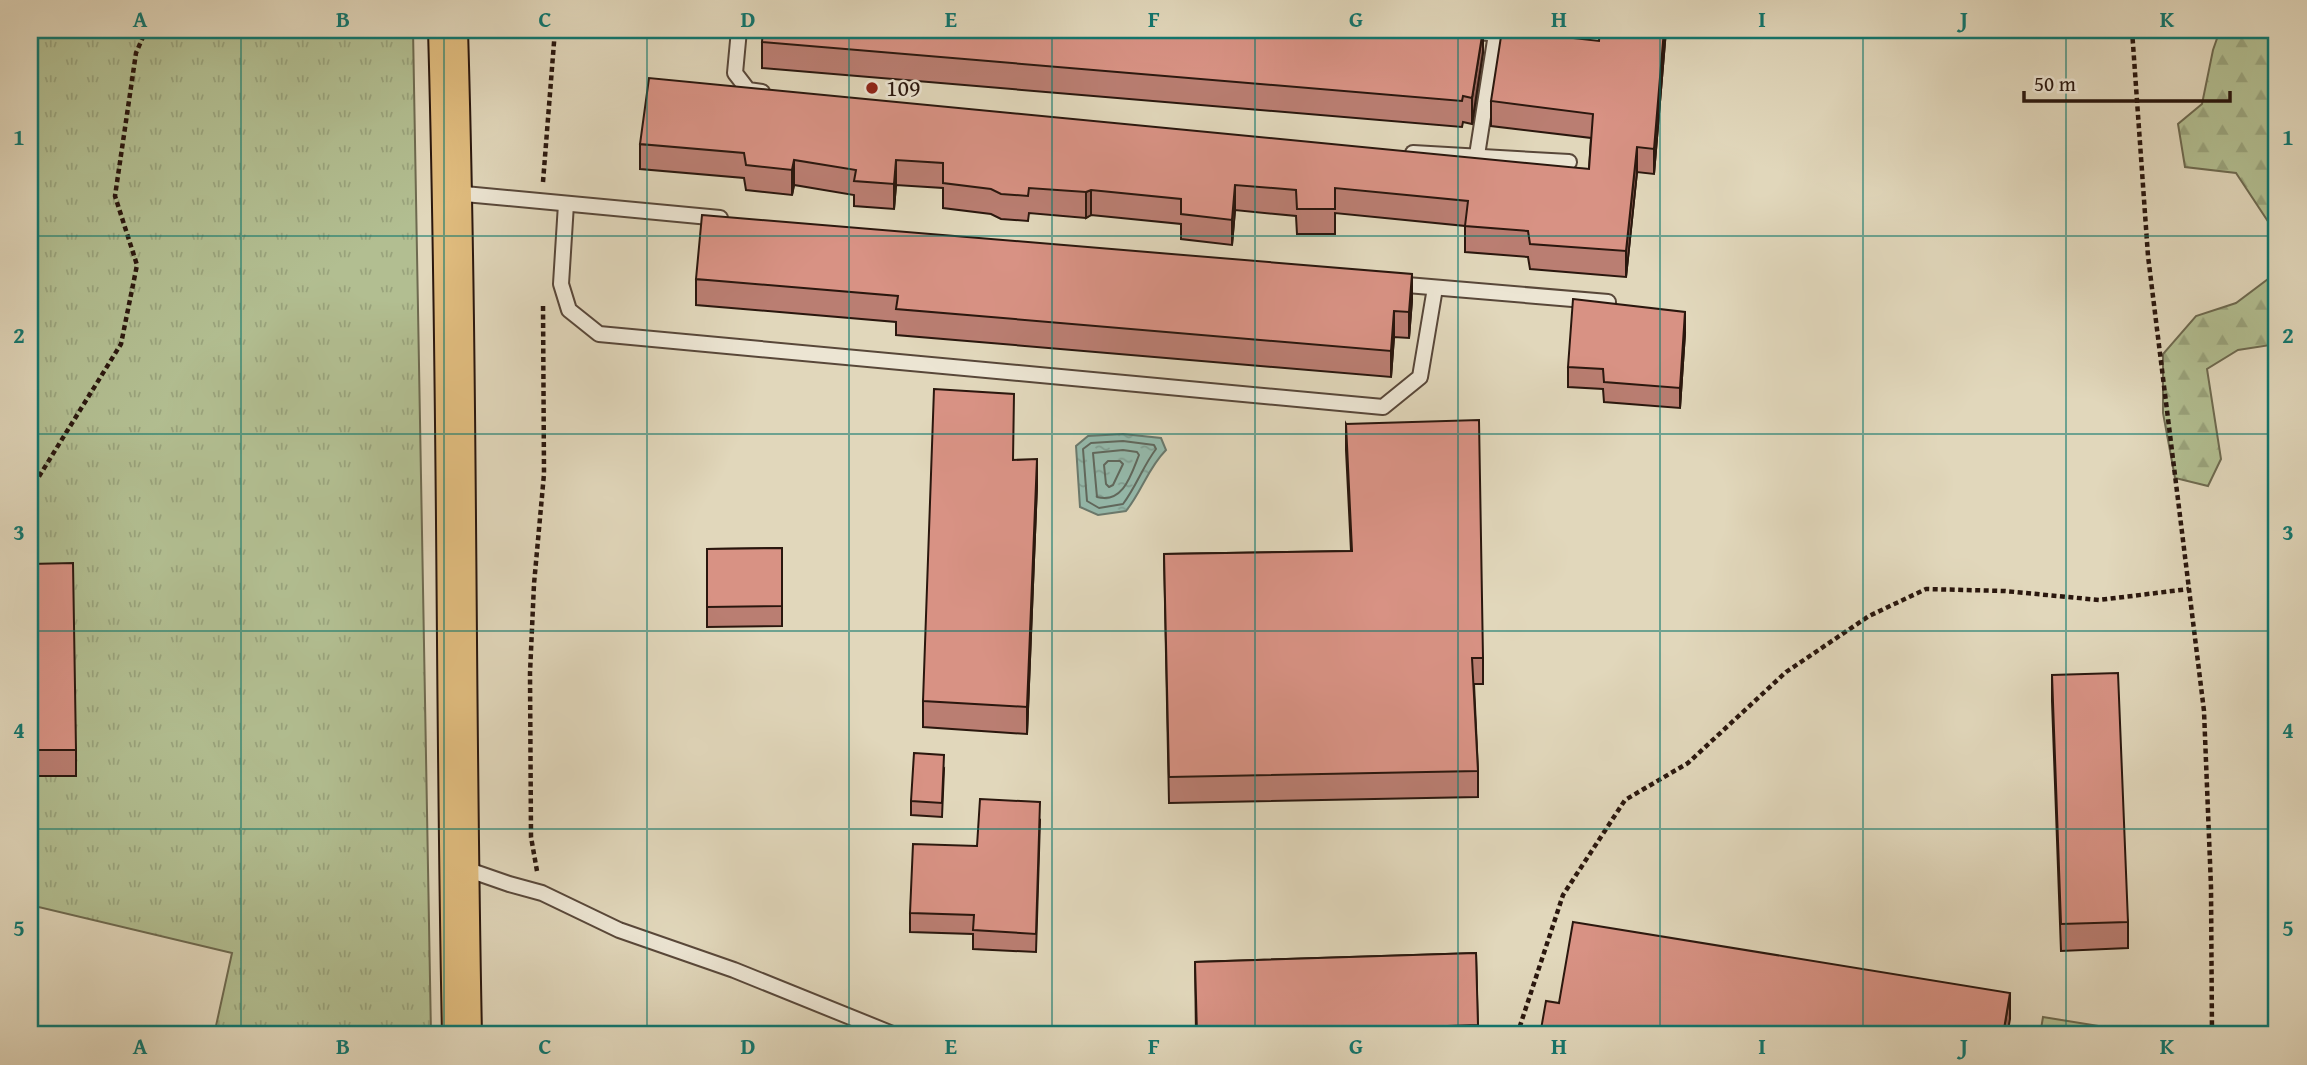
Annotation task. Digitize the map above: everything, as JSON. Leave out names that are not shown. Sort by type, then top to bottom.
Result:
[{"type":"highway","points":[[448,30],[453,193],[458,866],[462,1035]]},
{"type":"lane","points":[[739,30],[736,73],[747,90],[775,93]]},
{"type":"lane","points":[[1458,30],[1532,37]]},
{"type":"lane","points":[[1477,155],[1496,34]]},
{"type":"lane","points":[[1399,152],[1569,162]]},
{"type":"lane","points":[[453,193],[729,219]]},
{"type":"lane","points":[[566,204],[561,284],[569,310],[599,334],[1383,407],[1420,377],[1434,288]]},
{"type":"lane","points":[[1380,282],[1608,302]]},
{"type":"lane","points":[[458,866],[542,893],[619,930],[734,970],[895,1035]]},
{"type":"path","points":[[30,491],[121,344],[136,265],[115,196],[136,53],[146,30]]},
{"type":"path","points":[[542,202],[555,30]]},
{"type":"path","points":[[2132,30],[2148,256],[2204,711],[2211,887],[2212,1035]]},
{"type":"path","points":[[542,893],[531,837],[530,673],[534,584],[544,474],[543,298]]},
{"type":"path","points":[[1517,1035],[1563,895],[1625,800],[1688,763],[1786,672],[1870,616],[1926,589],[2005,591],[2099,600],[2189,589]]},
{"type":"green space","points":[[30,30],[413,30],[431,1035],[214,1035],[232,953],[30,905]]},
{"type":"green space","points":[[2220,30],[2277,30],[2277,344],[2238,350],[2207,369],[2221,459],[2208,486],[2175,478],[2163,413],[2163,354],[2196,316],[2236,303],[2268,279],[2271,226],[2236,173],[2185,167],[2178,124],[2202,104]]},
{"type":"green space","points":[[2043,1017],[2154,1035],[2040,1035]]},
{"type":"water","points":[[1123,434],[1161,438],[1166,450],[1154,464],[1126,511],[1098,515],[1080,507],[1076,446],[1088,436]]},
{"type":"building","points":[[763,30],[1483,30],[1472,98],[1463,96],[1462,101],[762,42]]},
{"type":"building","points":[[1502,30],[1599,41],[1600,30],[1664,30],[1654,149],[1637,147],[1626,251],[1530,244],[1528,231],[1465,226],[1468,201],[1335,188],[1335,209],[1297,209],[1296,190],[1235,185],[1232,220],[1181,214],[1181,199],[1091,190],[1086,192],[1029,188],[1028,196],[1001,194],[991,189],[943,183],[943,163],[896,160],[894,184],[854,181],[856,170],[794,160],[792,170],[746,165],[744,153],[640,144],[649,78],[1589,169],[1593,114],[1491,101]]},
{"type":"building","points":[[702,215],[1412,274],[1409,312],[1394,311],[1391,351],[896,309],[898,296],[696,279]]},
{"type":"building","points":[[1573,299],[1685,312],[1680,388],[1604,382],[1603,369],[1568,367]]},
{"type":"building","points":[[934,389],[1014,394],[1013,460],[1037,459],[1027,707],[923,701]]},
{"type":"building","points":[[1479,420],[1483,658],[1472,658],[1478,771],[1169,777],[1164,554],[1352,551],[1346,424]]},
{"type":"building","points":[[782,548],[782,606],[707,607],[707,549]]},
{"type":"building","points":[[73,563],[76,750],[30,750],[30,564]]},
{"type":"building","points":[[2118,673],[2128,922],[2061,924],[2052,675]]},
{"type":"building","points":[[914,753],[944,755],[942,803],[911,801]]},
{"type":"building","points":[[980,799],[1040,802],[1036,934],[973,930],[974,915],[910,913],[913,844],[977,846]]},
{"type":"building","points":[[1573,922],[2010,993],[2003,1035],[1540,1035],[1546,1001],[1559,1003]]},
{"type":"building","points":[[1476,953],[1478,1025],[1197,1034],[1195,962]]},
{"type":"place","name":"109","points":[[872,88]]}]
